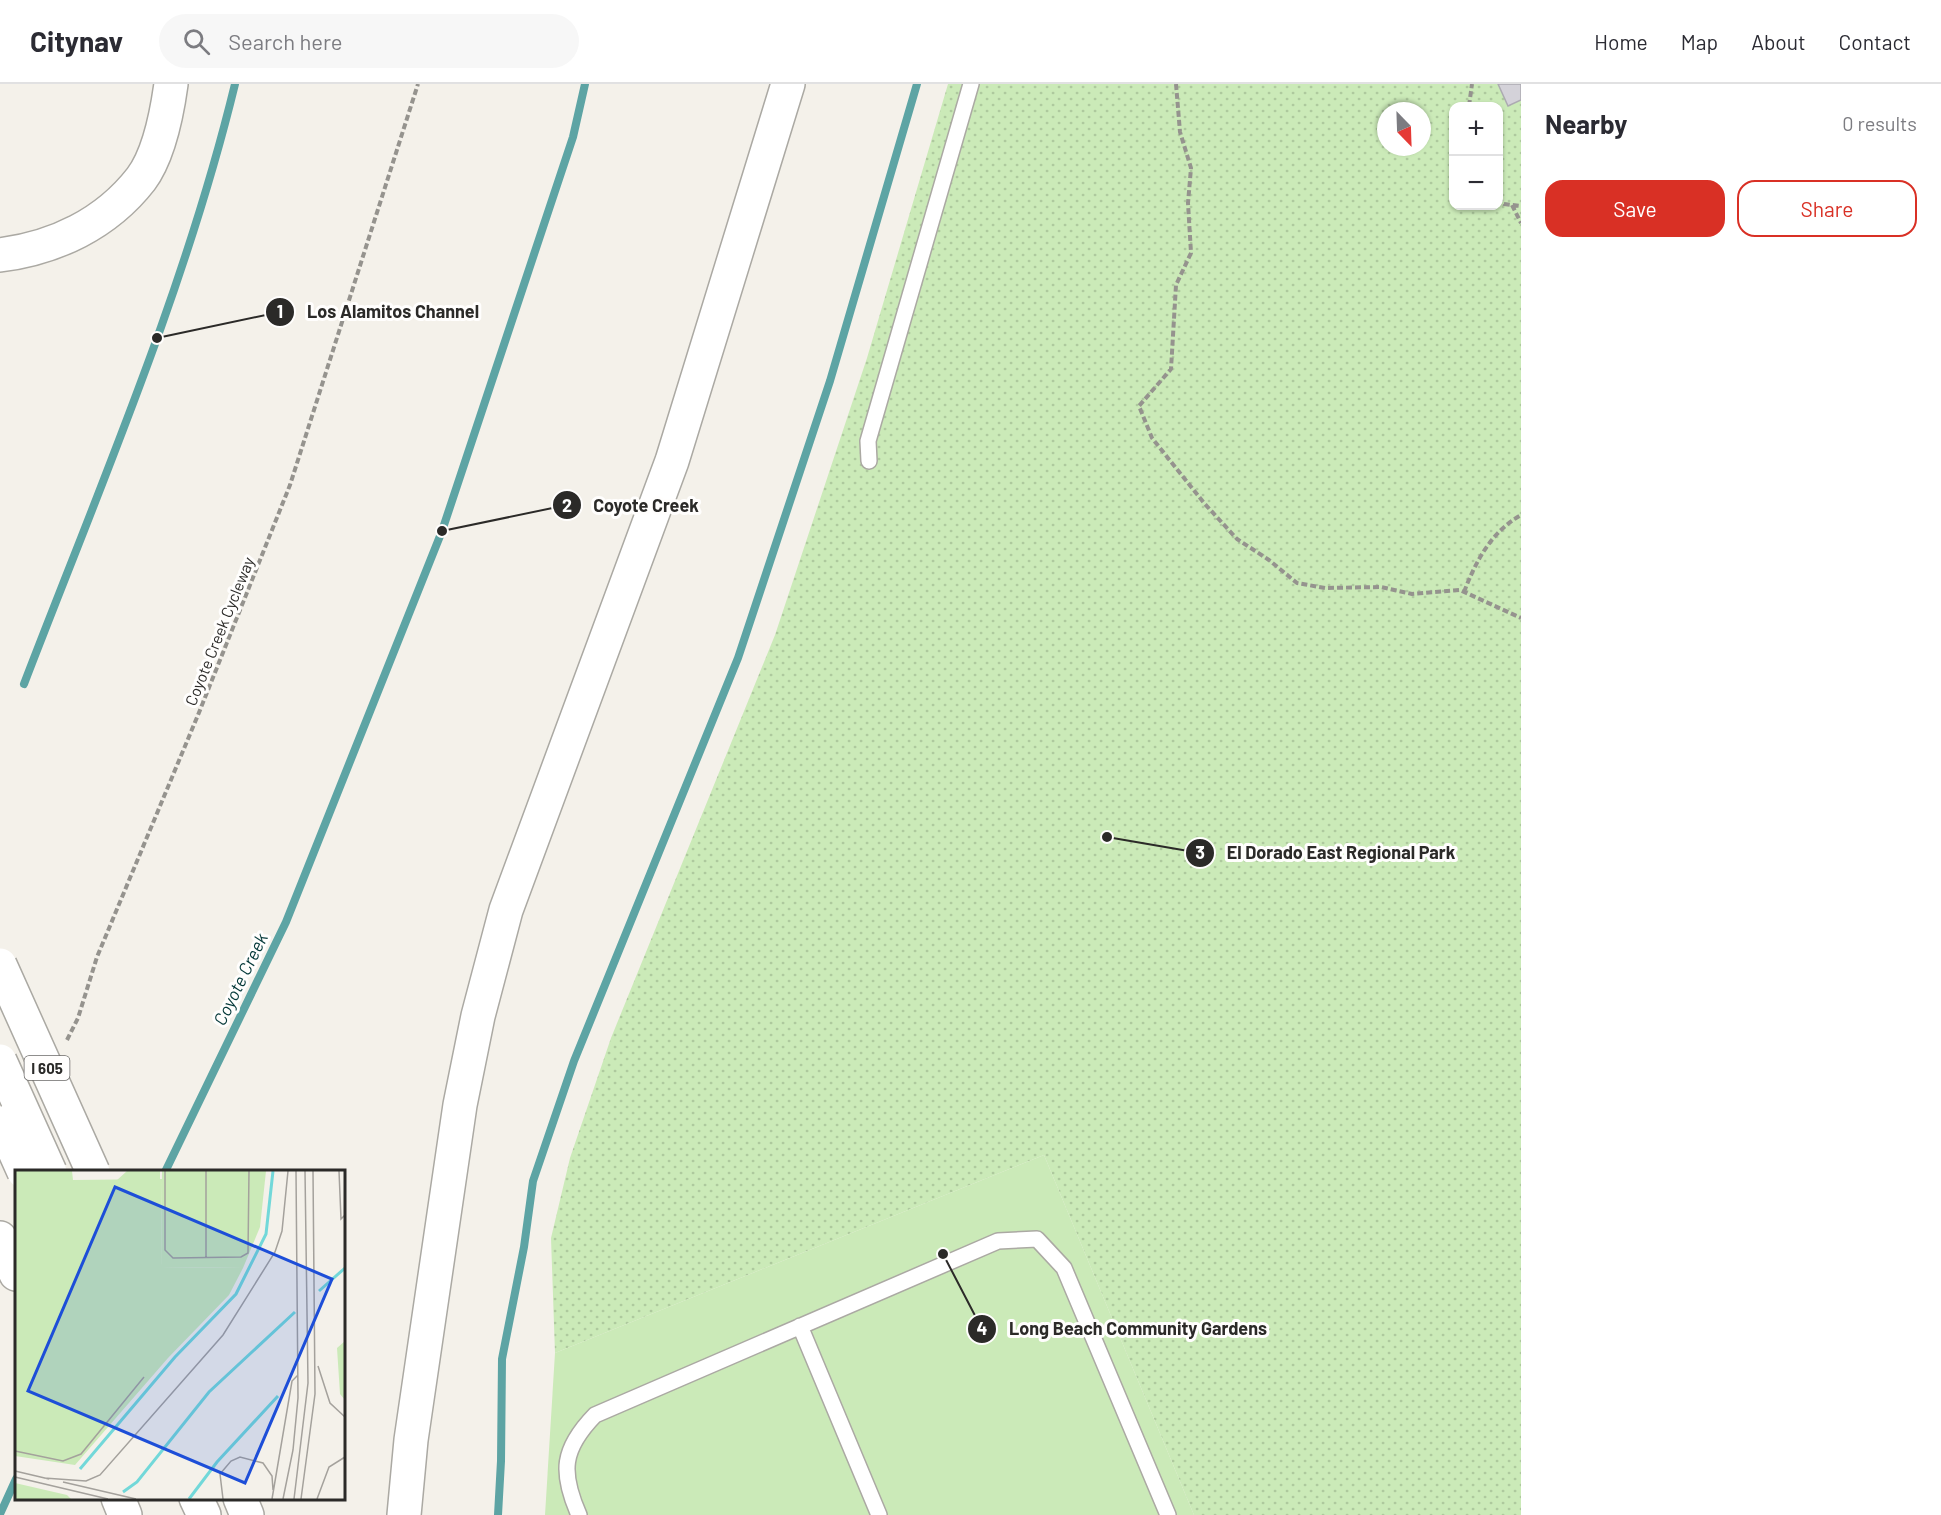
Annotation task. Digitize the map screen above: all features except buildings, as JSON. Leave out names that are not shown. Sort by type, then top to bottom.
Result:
[{"type":"highway","points":[[0,255],[45,247],[95,224],[142,178],[165,126],[171,84]]},
{"type":"highway","points":[[404,1515],[411,1440],[460,1105],[478,1016],[506,909],[672,461],[788,84]]},
{"type":"highway","name":"I 605","points":[[0,964],[92,1170]]},
{"type":"highway","name":"I 605","points":[[0,1061],[49,1170]]},
{"type":"highway","points":[[1,1120],[23,1170]]},
{"type":"highway","points":[[0,1238],[15,1272]]},
{"type":"highway","points":[[119,1500],[125,1515]]},
{"type":"highway","points":[[173,1500],[179,1515]]},
{"type":"highway","points":[[197,1500],[204,1515]]},
{"type":"highway","points":[[241,1500],[247,1515]]},
{"type":"lane","points":[[869,461],[868,441],[971,84]]},
{"type":"lane","points":[[579,1515],[570,1494],[566,1460],[576,1434],[595,1415],[998,1241],[1037,1239],[1064,1268],[1168,1515]]},
{"type":"lane","points":[[800,1326],[879,1515]]},
{"type":"path","name":"Coyote Creek Cycleway","points":[[62,1048],[78,1018],[97,957],[198,716],[290,485],[417,84]]},
{"type":"path","points":[[1176,84],[1180,132],[1191,168],[1188,203],[1191,253],[1176,285],[1171,369],[1139,406],[1152,438],[1237,539],[1297,584],[1325,588],[1381,587],[1412,594],[1460,590],[1521,618]]},
{"type":"path","points":[[1470,102],[1472,84]]},
{"type":"path","points":[[1503,203],[1521,206]]},
{"type":"path","points":[[1512,205],[1521,223]]},
{"type":"path","points":[[1464,592],[1476,560],[1507,523],[1521,516]]},
{"type":"green space","points":[[948,84],[1521,84],[1521,1515],[1194,1515],[1044,1155],[555,1353],[551,1238],[570,1158],[611,1038],[775,635],[867,358]]},
{"type":"green space","points":[[1044,1155],[1194,1515],[545,1515],[555,1353]]},
{"type":"waterway","points":[[24,684],[166,312],[192,237],[235,84]]},
{"type":"waterway","name":"Coyote Creek","points":[[166,1170],[286,922],[442,531],[573,137],[585,84]]},
{"type":"waterway","points":[[498,1515],[502,1359],[524,1247],[533,1181],[574,1061],[738,658],[830,381],[917,84]]},
{"type":"waterway","name":"Coyote Creek","points":[[0,1514],[15,1481]]},
{"type":"place","name":"Los Alamitos Channel","points":[[157,338]]},
{"type":"place","name":"Coyote Creek","points":[[442,531]]},
{"type":"place","name":"El Dorado East Regional Park","points":[[1107,837]]},
{"type":"place","name":"Long Beach Community Gardens","points":[[943,1254]]}]
